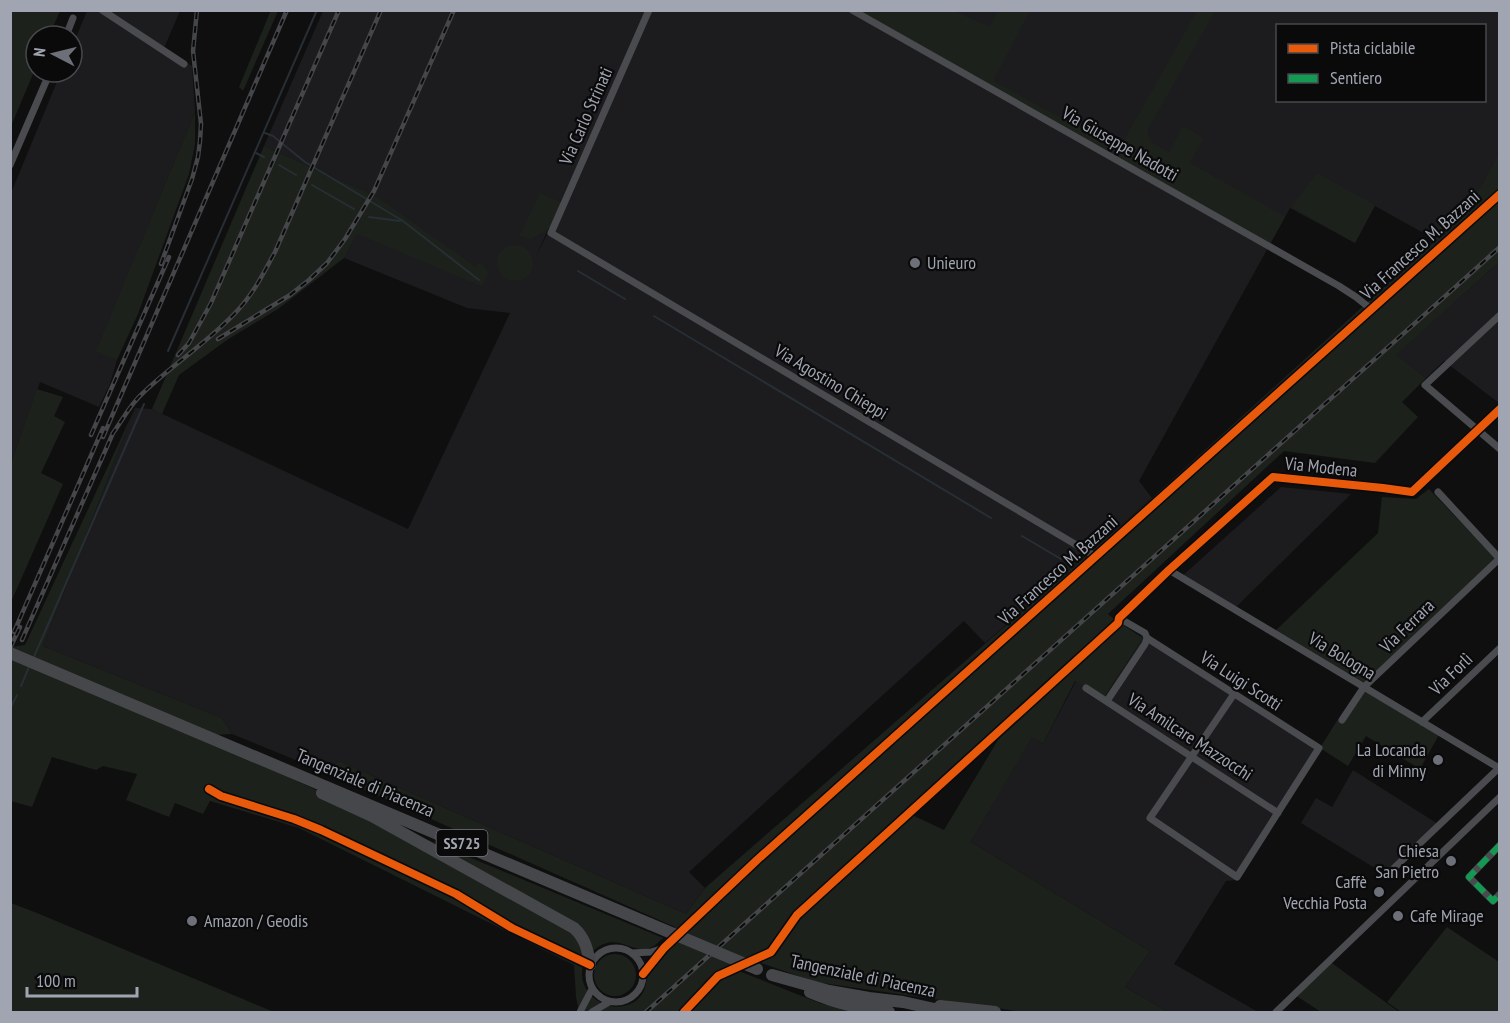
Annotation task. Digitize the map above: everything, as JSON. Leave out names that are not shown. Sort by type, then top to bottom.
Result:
[{"type":"highway","name":"Tangenziale di Piacenza","points":[[10,653],[772,975],[826,1000],[873,1011],[889,1012]]},
{"type":"highway","points":[[273,764],[299,783],[372,816],[574,928],[585,941],[590,965]]},
{"type":"highway","name":"Tangenziale di Piacenza","points":[[772,975],[829,991],[903,1002],[948,1012]]},
{"type":"highway","points":[[903,1002],[995,1012]]},
{"type":"street","points":[[102,10],[184,64]]},
{"type":"street","name":"Via Carlo Strinati","points":[[551,233],[649,10]]},
{"type":"street","name":"Via Giuseppe Nadotti","points":[[852,10],[1320,275],[1371,309]]},
{"type":"street","points":[[71,24],[73,18]]},
{"type":"street","points":[[10,165],[45,84]]},
{"type":"street","name":"Via Francesco M. Bazzani","points":[[643,974],[664,948],[757,860],[1500,194]]},
{"type":"street","name":"Via Agostino Chieppi","points":[[551,233],[1095,556]]},
{"type":"street","points":[[1500,315],[1425,385],[1500,449]]},
{"type":"street","name":"Via Modena","points":[[1147,638],[1145,633],[1119,618],[1273,477],[1412,492],[1500,409]]},
{"type":"street","points":[[1438,492],[1499,559]]},
{"type":"street","name":"Via Ferrara","points":[[1342,720],[1364,687],[1499,559]]},
{"type":"street","name":"Via Bologna","points":[[1169,570],[1499,768]]},
{"type":"street","points":[[1107,701],[1147,638]]},
{"type":"street","name":"Via Luigi Scotti","points":[[1147,638],[1319,748],[1278,813]]},
{"type":"street","name":"Via Forlì","points":[[1422,722],[1500,648]]},
{"type":"street","name":"Via Amilcare Mazzocchi","points":[[1086,687],[1278,813]]},
{"type":"street","points":[[1234,694],[1150,818],[1237,877],[1278,813]]},
{"type":"street","points":[[1393,869],[1499,768]]},
{"type":"street","points":[[1276,1012],[1500,797]]},
{"type":"street","points":[[1500,845],[1469,877],[1493,901],[1500,894]]},
{"type":"street","points":[[632,953],[651,952],[664,948]]},
{"type":"street","points":[[608,949],[624,949],[632,953],[638,958],[643,974],[639,990],[634,996],[619,1003],[609,1002],[597,995],[592,989],[588,973],[594,958],[608,949]]},
{"type":"street","points":[[580,1012],[592,989]]},
{"type":"street","points":[[592,1012],[609,1002]]},
{"type":"shaded area","points":[[11,10],[60,11],[54,24],[24,24],[24,84],[29,84],[11,126]]},
{"type":"shaded area","points":[[271,10],[278,11],[243,91],[239,87]]},
{"type":"shaded area","points":[[87,11],[180,11],[164,48],[192,66],[195,112],[97,350],[117,360],[110,384],[99,407],[40,382],[11,463],[11,193],[56,84],[84,84],[84,24],[82,24]]},
{"type":"shaded area","points":[[323,11],[1499,11],[1499,183],[1436,240],[1375,206],[1355,243],[1290,208],[1139,481],[1152,498],[985,643],[964,621],[689,872],[705,888],[686,914],[339,761],[325,772],[232,734],[222,718],[43,646],[135,408],[152,409],[408,529],[510,313],[467,308],[344,258],[376,197],[264,146]],"holes":[[[643,20],[563,203],[536,256]]]},
{"type":"shaded area","points":[[850,11],[954,11],[990,27],[998,11],[1030,11],[993,81],[1119,149],[1197,11],[1215,11],[1147,131],[1151,142],[1169,152],[1183,126],[1204,138],[1190,163],[1285,217],[1269,246]]},
{"type":"shaded area","points":[[195,112],[195,144],[189,174],[138,314],[117,360],[96,351]]},
{"type":"shaded area","points":[[264,146],[377,197],[476,267],[480,261],[488,272],[483,285],[479,285],[357,234],[344,258],[278,309],[227,340],[179,375],[162,414],[152,409]]},
{"type":"shaded area","points":[[1499,154],[1499,262],[1396,355],[1426,378],[1402,402],[1418,417],[1375,463],[1284,451],[1108,614],[1143,638],[1105,696],[1075,681],[1043,744],[1032,737],[971,842],[1150,951],[1125,987],[1168,1012],[1024,1012],[815,982],[750,959],[734,969],[822,1004],[865,1012],[579,1012],[574,965],[299,828],[210,801],[203,814],[175,803],[169,817],[126,800],[137,774],[103,766],[96,770],[52,757],[32,807],[11,801],[11,647],[25,645],[135,408],[43,646],[222,718],[232,734],[196,736],[421,837],[663,938],[645,949],[609,942],[592,952],[584,964],[582,975],[585,986],[592,996],[601,1003],[625,1006],[637,1000],[642,994],[650,969],[675,927],[325,772],[339,761],[686,914],[705,888],[1152,498],[1436,240],[1429,236],[1476,196]],"holes":[[[1007,725],[944,830],[908,813]]]},
{"type":"shaded area","points":[[1317,173],[1375,205],[1355,243],[1291,207]]},
{"type":"shaded area","points":[[540,193],[563,203],[552,226],[532,239],[519,236]]},
{"type":"shaded area","points":[[515,245],[527,251],[533,263],[527,275],[515,281],[503,275],[497,263],[503,251]]},
{"type":"shaded area","points":[[1499,262],[1499,403],[1444,361],[1426,378],[1395,355]]},
{"type":"shaded area","points":[[37,389],[63,397],[54,416],[65,422],[41,473],[63,484],[11,602],[11,463]]},
{"type":"shaded area","points":[[1281,487],[1351,494],[1232,611],[1179,579]]},
{"type":"shaded area","points":[[1429,489],[1496,559],[1364,688],[1274,632],[1378,533],[1382,497],[1416,499]]},
{"type":"shaded area","points":[[1143,638],[1320,748],[1238,880],[1226,881],[1174,964],[1258,1012],[1168,1012],[1125,987],[1150,951],[971,842],[1032,736],[1043,744],[1076,681],[1106,695]]},
{"type":"shaded area","points":[[1364,688],[1440,733],[1420,769],[1366,736],[1348,766],[1320,748],[1338,719],[1341,721]]},
{"type":"shaded area","points":[[1353,770],[1438,824],[1391,872],[1373,867],[1301,823],[1316,798],[1332,807]]},
{"type":"shaded area","points":[[11,903],[37,913],[274,1012],[11,1012]]},
{"type":"shaded area","points":[[1447,927],[1499,962],[1499,1012],[1401,1012],[1387,1002]]},
{"type":"shaded area","points":[[615,954],[630,960],[636,975],[630,990],[615,996],[600,990],[594,975],[600,960]]},
{"type":"shaded area","points":[[1329,961],[1399,1012],[1321,1012],[1295,995]]},
{"type":"waterway","points":[[168,351],[317,10]]},
{"type":"waterway","points":[[265,133],[273,136],[305,162],[403,221],[479,280]]},
{"type":"waterway","points":[[256,153],[264,157]]},
{"type":"waterway","points":[[279,165],[296,175]]},
{"type":"waterway","points":[[312,185],[354,209]]},
{"type":"waterway","points":[[369,217],[400,221]]},
{"type":"waterway","points":[[578,271],[625,299]]},
{"type":"waterway","points":[[654,316],[991,518]]},
{"type":"waterway","points":[[33,659],[144,404]]},
{"type":"waterway","points":[[1022,536],[1061,559]]},
{"type":"waterway","points":[[21,686],[29,667]]},
{"type":"waterway","points":[[10,709],[17,695]]},
{"type":"railway","points":[[161,264],[198,157],[201,124],[193,51],[197,10]]},
{"type":"railway","points":[[103,437],[287,10]]},
{"type":"railway","points":[[178,355],[189,343],[211,303],[339,10]]},
{"type":"railway","points":[[22,640],[113,433],[139,396],[216,332],[249,297],[263,275],[381,10]]},
{"type":"railway","points":[[218,339],[290,295],[327,263],[345,239],[374,191],[454,10]]},
{"type":"railway","points":[[646,1012],[1500,247]]},
{"type":"railway","points":[[91,435],[169,257]]},
{"type":"railway","points":[[14,632],[103,428]]},
{"type":"railway","points":[[10,648],[20,627]]},
{"type":"marked path","points":[[1500,845],[1469,877],[1493,901],[1500,894]]},
{"type":"cycle path","points":[[643,974],[664,948],[757,860],[1500,194]]},
{"type":"cycle path","points":[[684,1012],[718,976],[771,952],[797,915],[1118,623],[1119,618],[1169,570],[1273,477],[1412,492],[1500,409]]},
{"type":"cycle path","points":[[209,789],[221,796],[321,830],[456,894],[512,928],[590,965]]},
{"type":"place","name":"Unieuro","points":[[915,263]]},
{"type":"place","name":"La Locanda di Minny","points":[[1438,760]]},
{"type":"place","name":"Chiesa San Pietro","points":[[1451,861]]},
{"type":"place","name":"Caffè Vecchia Posta","points":[[1379,892]]},
{"type":"place","name":"Cafe Mirage","points":[[1398,916]]},
{"type":"place","name":"Amazon / Geodis","points":[[192,921]]}]
